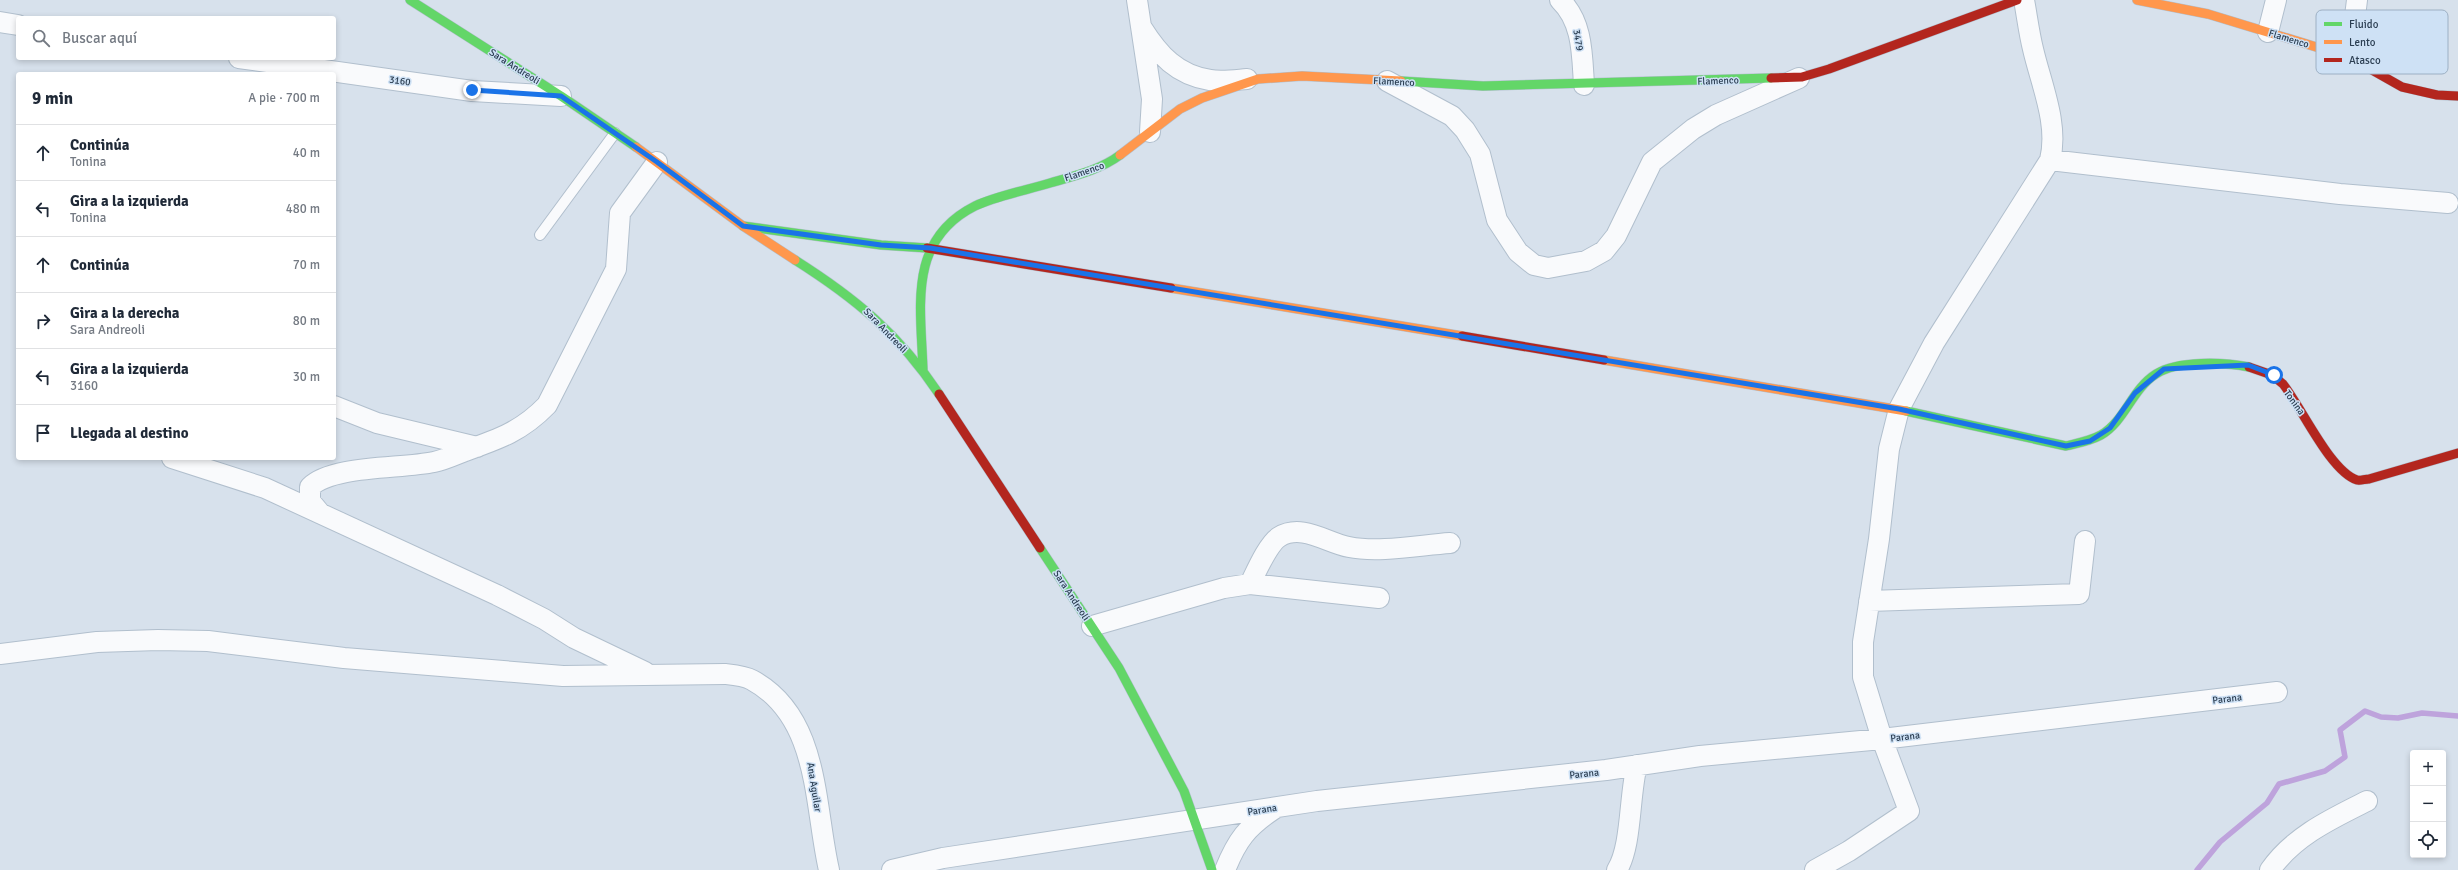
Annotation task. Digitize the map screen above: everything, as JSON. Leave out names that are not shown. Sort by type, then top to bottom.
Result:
[{"type":"street","name":"Sara Andreoli","points":[[410,0],[561,96],[616,133],[743,226],[828,281],[861,305],[887,330],[923,370],[1119,668],[1184,791],[1196,819],[1212,870]]},
{"type":"street","points":[[1137,0],[1152,98],[1150,132]]},
{"type":"street","name":"3479","points":[[1560,0],[1567,6],[1576,23],[1580,38],[1584,85]]},
{"type":"street","name":"Flamenco","points":[[923,370],[921,296],[930,248],[944,226],[975,206],[1092,170],[1112,161],[1180,109],[1202,98],[1258,79],[1302,76],[1483,86],[1584,85],[1802,77],[1845,65],[1970,15],[2017,0]]},
{"type":"street","points":[[1815,870],[1849,851],[1909,811],[1882,739],[1863,677],[1863,642],[1889,449],[1899,409],[1934,343],[2050,160],[2054,144],[2050,116],[2033,47],[2024,0]]},
{"type":"street","name":"Flamenco","points":[[2137,0],[2208,14],[2316,47]]},
{"type":"street","points":[[2268,32],[2276,0]]},
{"type":"street","points":[[2356,10],[2357,0]]},
{"type":"street","points":[[0,22],[16,25]]},
{"type":"street","points":[[1142,28],[1157,51],[1180,70],[1211,80],[1258,79]]},
{"type":"street","name":"3160","points":[[254,60],[472,90],[561,96]]},
{"type":"street","name":"Flamenco","points":[[2379,74],[2402,87],[2437,95],[2458,96]]},
{"type":"street","points":[[1385,80],[1452,116],[1465,130],[1480,154],[1498,220],[1518,252],[1534,265],[1548,268],[1586,261],[1604,251],[1616,236],[1652,162],[1693,128],[1716,115],[1802,77]]},
{"type":"street","points":[[2050,160],[2340,194],[2448,203]]},
{"type":"street","points":[[265,488],[316,481],[333,474],[434,462],[507,436],[531,422],[547,405],[616,269],[620,213],[657,162]]},
{"type":"street","name":"Tonina","points":[[743,226],[881,245],[930,248],[1899,409],[2066,446],[2090,441],[2110,428],[2135,393],[2164,369],[2248,365],[2274,375],[2291,394],[2338,467],[2357,480],[2369,479],[2458,453]]},
{"type":"street","points":[[336,407],[377,423],[477,447]]},
{"type":"street","points":[[178,460],[265,488],[320,513],[497,595],[544,619],[574,638],[651,675]]},
{"type":"street","points":[[316,481],[310,487],[310,501],[320,513]]},
{"type":"street","points":[[1250,584],[1278,537],[1294,532],[1308,534],[1349,547],[1379,548],[1450,543]]},
{"type":"street","points":[[1869,601],[2079,594],[2085,542]]},
{"type":"street","points":[[1092,626],[1224,588],[1250,584],[1379,598]]},
{"type":"street","name":"Ana Aguilar","points":[[0,654],[97,642],[158,640],[208,641],[344,658],[563,676],[725,674],[751,679],[769,691],[792,718],[810,757],[829,870]]},
{"type":"street","name":"Parana","points":[[892,870],[944,858],[1279,806],[1637,766],[1700,756],[1882,739],[2277,692]]},
{"type":"street","points":[[1618,870],[1624,853],[1632,781],[1637,766]]},
{"type":"street","points":[[2270,870],[2278,858],[2314,827],[2367,800]]},
{"type":"street","points":[[1226,870],[1235,845],[1253,823],[1279,806]]},
{"type":"lane","points":[[540,235],[616,133]]},
{"type":"waterway","points":[[2197,870],[2220,842],[2267,803],[2279,784],[2325,771],[2345,757],[2340,730],[2365,711],[2381,717],[2398,718],[2422,713],[2458,716]]},
{"type":"traffic: fast","points":[[410,0],[561,96],[636,147]]},
{"type":"traffic: fast","points":[[1401,81],[1483,86],[1771,78]]},
{"type":"traffic: fast","points":[[923,370],[921,323],[923,277],[928,256],[938,237],[953,220],[983,202],[1086,172],[1104,165],[1120,155]]},
{"type":"traffic: fast","points":[[743,226],[881,245],[927,248]]},
{"type":"traffic: fast","points":[[795,260],[817,274],[856,303],[892,335],[924,373],[939,394]]},
{"type":"traffic: fast","points":[[1906,411],[2066,446],[2093,439],[2109,429],[2123,414],[2134,396],[2148,380],[2165,369],[2201,363],[2249,367]]},
{"type":"traffic: fast","points":[[1040,548],[1119,668],[1184,791],[1212,870]]},
{"type":"traffic: slow","points":[[2137,0],[2208,14],[2316,47]]},
{"type":"traffic: slow","points":[[1120,155],[1180,109],[1202,98],[1258,79],[1302,76],[1401,81]]},
{"type":"traffic: slow","points":[[636,147],[743,226],[795,260]]},
{"type":"traffic: slow","points":[[1171,288],[1462,336]]},
{"type":"traffic: slow","points":[[1604,360],[1906,411]]},
{"type":"traffic: jam","points":[[1771,78],[1802,77],[1829,69],[2017,0]]},
{"type":"traffic: jam","points":[[2379,74],[2402,87],[2437,95],[2458,96]]},
{"type":"traffic: jam","points":[[927,248],[1171,288]]},
{"type":"traffic: jam","points":[[1462,336],[1604,360]]},
{"type":"traffic: jam","points":[[2249,367],[2272,375],[2283,384],[2317,438],[2337,465],[2357,480],[2369,479],[2458,453]]},
{"type":"traffic: jam","points":[[939,394],[1040,548]]},
{"type":"route","points":[[472,90],[508,94],[561,96],[657,162],[743,226],[881,245],[930,248],[1899,409],[2066,446],[2090,441],[2110,428],[2135,393],[2150,378],[2164,369],[2181,366],[2248,365],[2274,375]]}]
